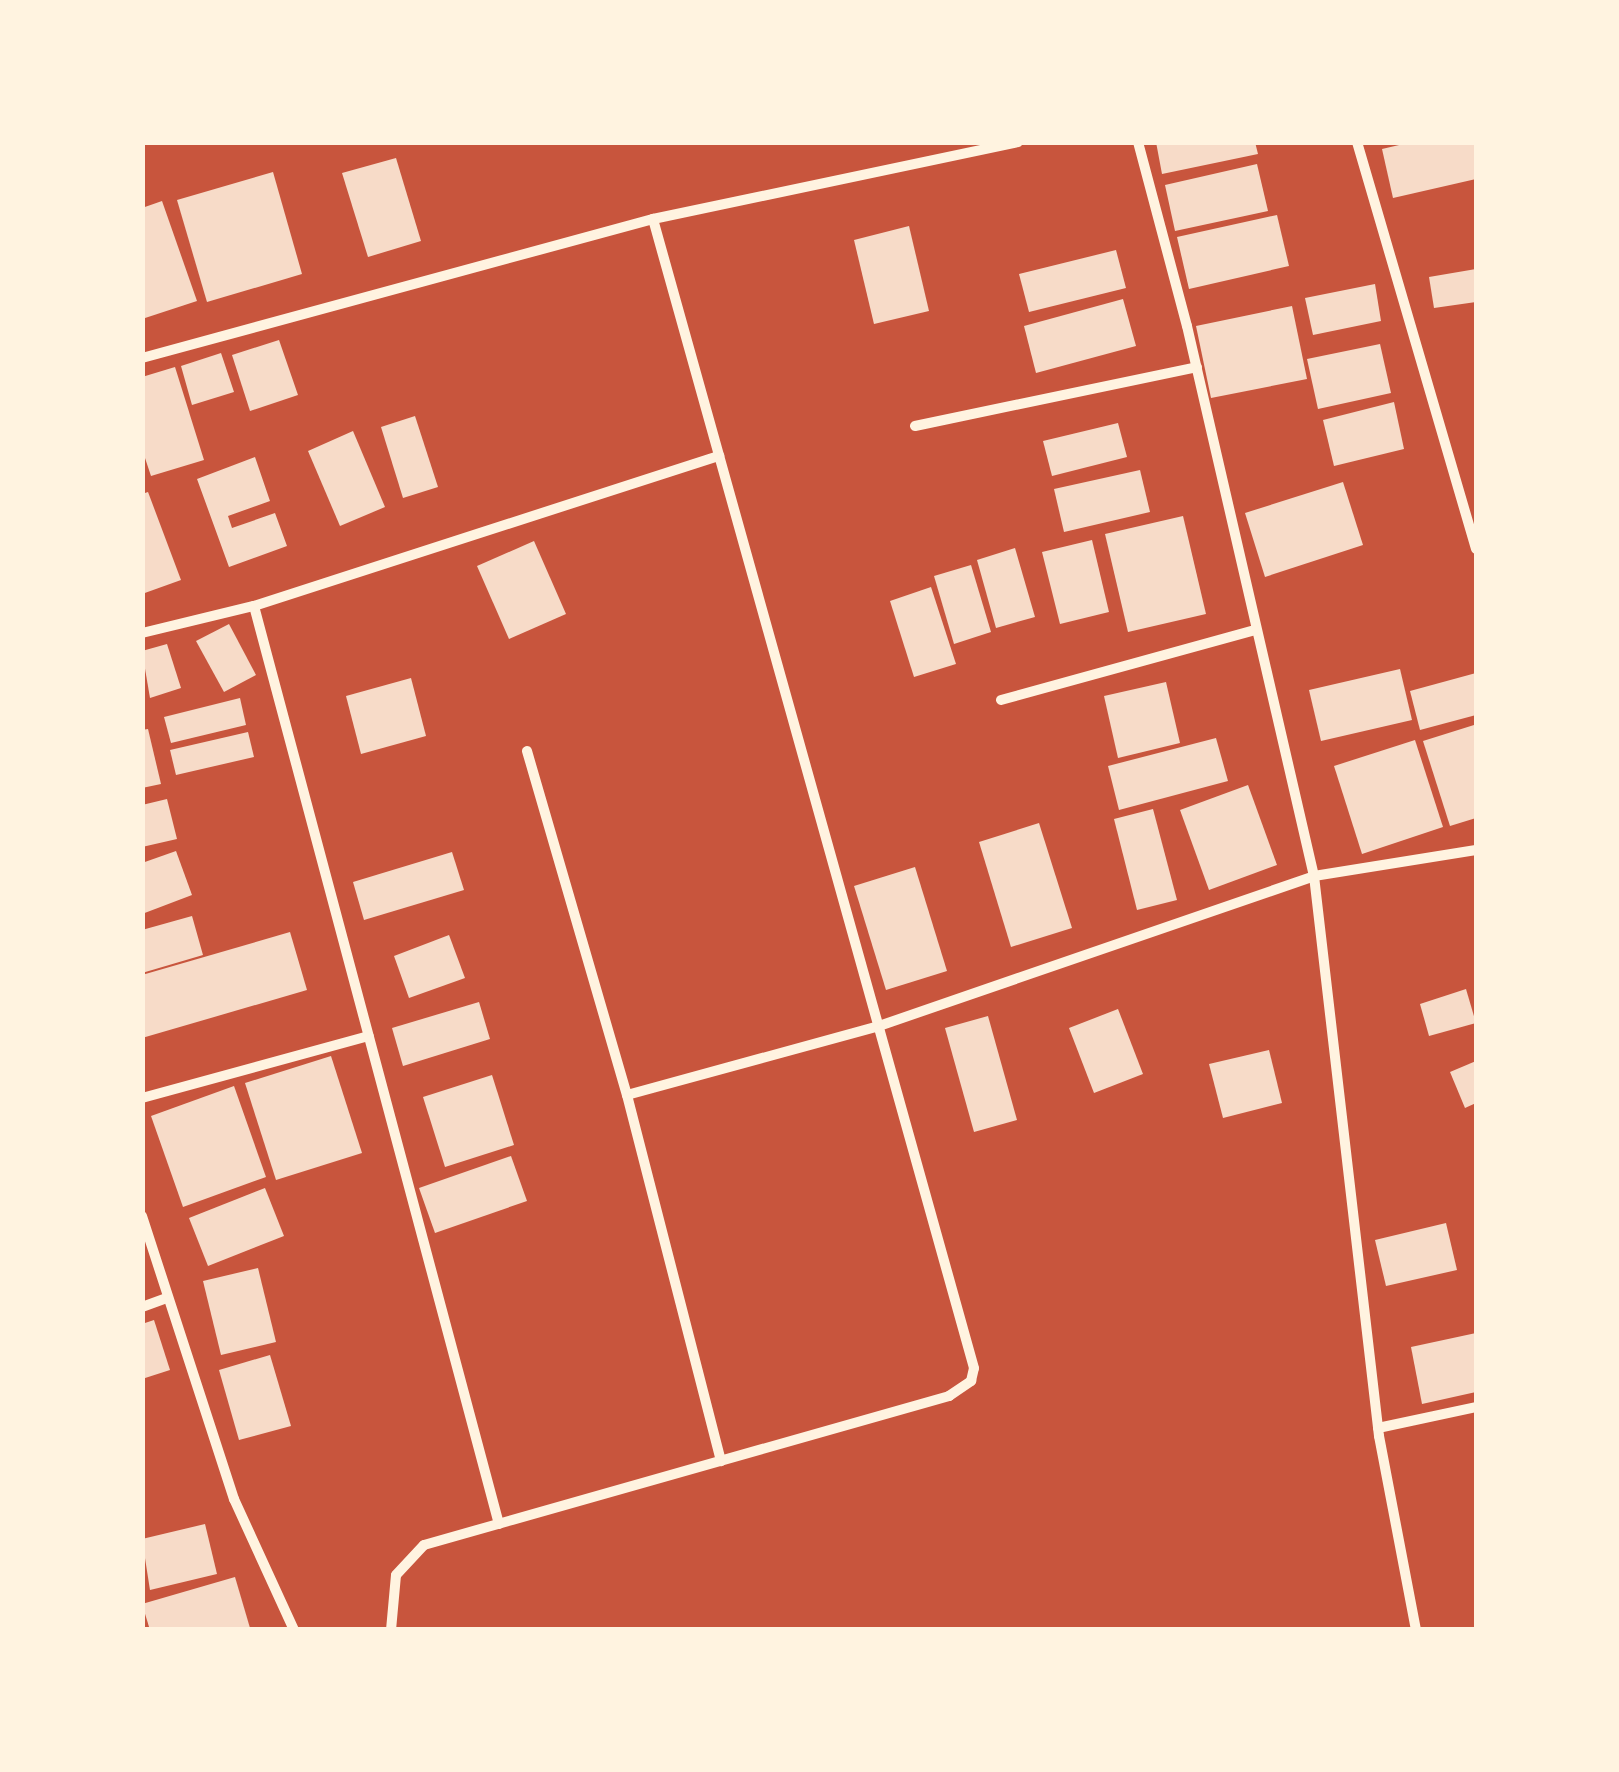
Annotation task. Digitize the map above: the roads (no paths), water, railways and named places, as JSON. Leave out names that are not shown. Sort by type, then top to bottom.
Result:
[{"type":"street","points":[[142,358],[653,219],[1018,142]]},
{"type":"street","points":[[1138,142],[1197,368],[1314,876],[1378,1428],[1416,1630]]},
{"type":"street","points":[[1357,142],[1476,550]]},
{"type":"street","points":[[392,1630],[396,1575],[424,1545],[949,1396],[971,1381],[974,1368],[653,219]]},
{"type":"street","points":[[915,426],[1197,368]]},
{"type":"street","points":[[142,633],[254,606],[719,456]]},
{"type":"street","points":[[254,606],[499,1524]]},
{"type":"street","points":[[1001,700],[1256,630]]},
{"type":"street","points":[[527,752],[627,1095],[721,1461]]},
{"type":"street","points":[[627,1095],[879,1026],[1314,876],[1476,850]]},
{"type":"street","points":[[142,1098],[369,1036]]},
{"type":"street","points":[[142,1216],[234,1498],[294,1630]]},
{"type":"street","points":[[142,1307],[167,1298]]},
{"type":"street","points":[[1378,1428],[1476,1407]]}]
